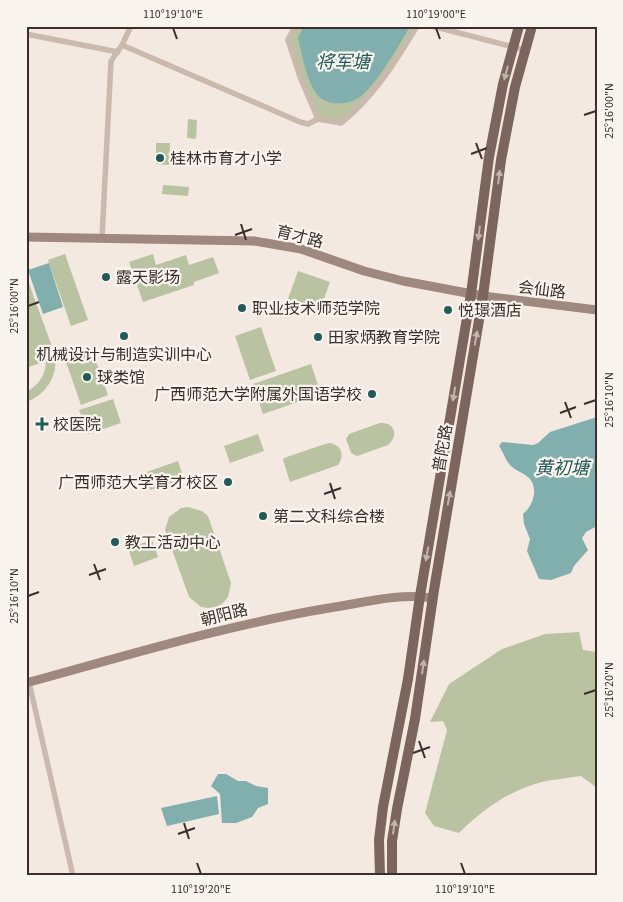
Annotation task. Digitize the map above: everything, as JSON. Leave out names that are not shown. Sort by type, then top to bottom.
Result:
[{"type":"main road","name":"普陀路","points":[[380,876],[379,840],[383,807],[408,679],[420,596],[471,294],[489,157],[503,84],[520,26]]},
{"type":"main road","name":"普陀路","points":[[392,876],[392,841],[418,703],[432,598],[484,296],[501,160],[511,105],[532,26]]},
{"type":"street","points":[[102,238],[111,61],[122,45],[131,26]]},
{"type":"street","points":[[295,26],[288,40],[300,76],[318,119]]},
{"type":"street","points":[[122,45],[300,122],[308,124],[318,119],[341,123],[370,96],[417,26]]},
{"type":"street","points":[[432,26],[525,50]]},
{"type":"street","points":[[26,34],[118,52]]},
{"type":"street","name":"育才路","points":[[26,237],[230,240],[277,244],[384,277],[484,296]]},
{"type":"street","name":"会仙路","points":[[484,296],[597,310]]},
{"type":"street","name":"朝阳路","points":[[28,682],[260,620],[359,603],[420,596],[432,598]]},
{"type":"street","points":[[28,682],[73,876]]},
{"type":"green space","name":"将军塘","points":[[295,26],[417,26],[370,96],[341,123],[318,119],[288,40]]},
{"type":"green space","points":[[188,119],[197,120],[196,139],[187,138]]},
{"type":"green space","points":[[156,143],[170,143],[169,165],[156,164]]},
{"type":"green space","points":[[163,185],[189,187],[188,196],[162,194]]},
{"type":"green space","points":[[65,254],[88,320],[71,326],[48,260]]},
{"type":"green space","points":[[153,254],[156,265],[186,255],[189,265],[213,257],[219,273],[194,282],[194,285],[143,302],[129,262]]},
{"type":"green space","points":[[298,271],[330,282],[320,310],[288,299]]},
{"type":"green space","points":[[26,275],[55,355],[55,370],[45,390],[26,402],[26,392],[40,380],[45,371],[46,361],[26,368]]},
{"type":"green space","points":[[261,327],[276,371],[250,380],[235,336]]},
{"type":"green space","name":"球类馆","points":[[92,350],[108,395],[81,405],[65,359]]},
{"type":"green space","points":[[311,364],[321,394],[263,414],[253,384]]},
{"type":"green space","points":[[113,399],[121,423],[88,434],[79,410]]},
{"type":"green space","points":[[380,423],[389,425],[394,430],[393,438],[388,445],[357,456],[351,453],[346,439],[349,434]]},
{"type":"green space","points":[[258,434],[264,451],[230,463],[224,446]]},
{"type":"green space","points":[[330,443],[337,446],[341,451],[342,454],[338,465],[290,482],[284,458]]},
{"type":"green space","points":[[178,461],[184,479],[150,490],[144,473]]},
{"type":"green space","points":[[188,507],[202,511],[208,516],[231,583],[228,597],[216,607],[201,607],[189,597],[165,530],[169,517],[181,508]]},
{"type":"green space","points":[[152,540],[158,557],[134,566],[128,548]]},
{"type":"green space","points":[[579,632],[583,650],[597,652],[597,788],[581,776],[542,782],[518,790],[497,802],[459,833],[434,826],[425,813],[447,730],[443,721],[430,722],[449,684],[502,649],[545,634]]},
{"type":"water","name":"将军塘","points":[[304,26],[410,26],[388,63],[367,91],[354,100],[340,104],[323,100],[310,81],[298,38]]},
{"type":"water","points":[[49,263],[63,307],[43,314],[28,270]]},
{"type":"water","name":"黄初塘","points":[[597,417],[597,526],[586,532],[582,538],[588,550],[574,566],[571,573],[551,580],[539,579],[527,551],[530,539],[524,524],[523,514],[532,502],[534,487],[529,478],[509,464],[499,446],[502,442],[533,445],[550,432]]},
{"type":"water","points":[[218,774],[226,774],[238,781],[246,781],[256,786],[268,788],[268,804],[258,808],[252,817],[236,823],[222,823],[220,794],[211,786]]},
{"type":"water","points":[[217,796],[219,814],[167,826],[161,808]]},
{"type":"place","name":"桂林市育才小学","points":[[160,158]]},
{"type":"place","name":"露天影场","points":[[106,277]]},
{"type":"place","name":"职业技术师范学院","points":[[242,308]]},
{"type":"place","name":"悦璟酒店","points":[[448,310]]},
{"type":"place","name":"机械设计与制造实训中心","points":[[124,336]]},
{"type":"place","name":"田家炳教育学院","points":[[318,337]]},
{"type":"place","name":"球类馆","points":[[87,377]]},
{"type":"place","name":"广西师范大学附属外国语学校","points":[[372,394]]},
{"type":"place","name":"校医院","points":[[42,424]]},
{"type":"place","name":"广西师范大学育才校区","points":[[228,482]]},
{"type":"place","name":"第二文科综合楼","points":[[263,516]]},
{"type":"place","name":"教工活动中心","points":[[115,542]]}]
